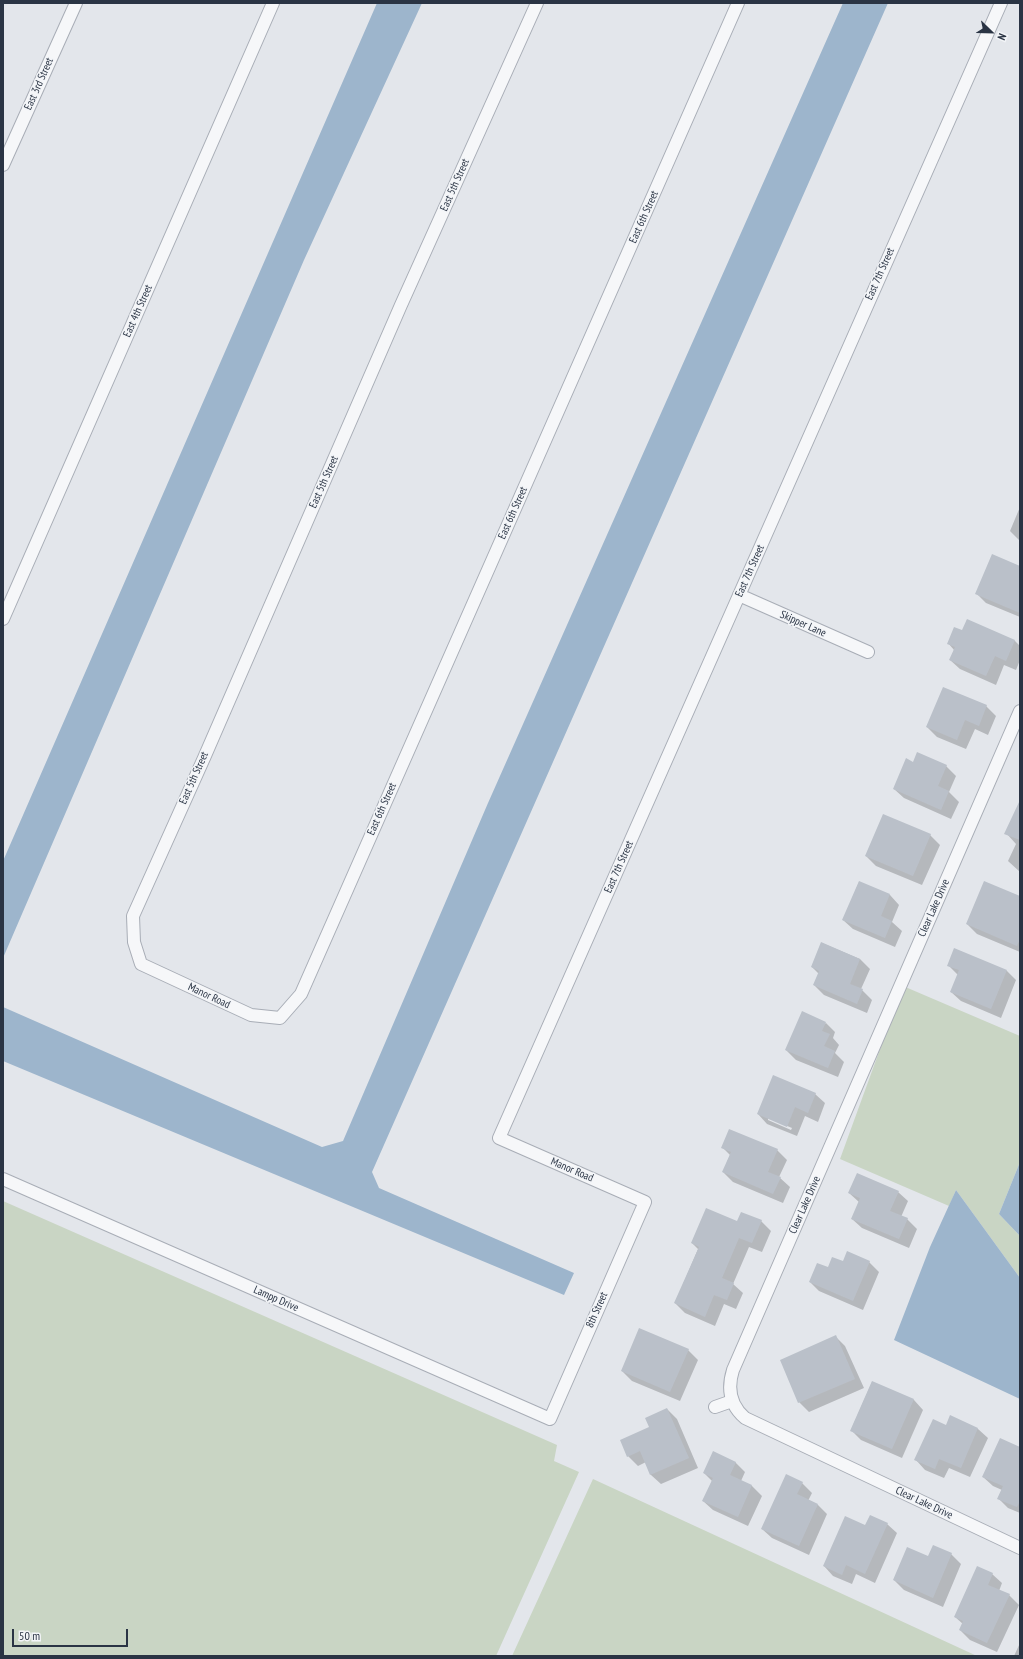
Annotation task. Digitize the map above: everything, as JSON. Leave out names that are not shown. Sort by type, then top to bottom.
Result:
[{"type":"street","name":"East 3rd Street","points":[[3,165],[76,3]]},
{"type":"street","name":"East 4th Street","points":[[3,619],[273,3]]},
{"type":"street","name":"East 5th Street","points":[[141,964],[134,942],[132,916],[204,758],[401,305],[537,3]]},
{"type":"street","name":"East 6th Street","points":[[280,1018],[301,994],[738,3]]},
{"type":"street","name":"East 7th Street","points":[[499,1138],[1001,3]]},
{"type":"street","name":"Skipper Lane","points":[[739,596],[868,652]]},
{"type":"street","name":"Clear Lake Drive","points":[[1020,711],[733,1370],[730,1387],[732,1401],[735,1408],[745,1418],[1020,1548]]},
{"type":"street","name":"Manor Road","points":[[141,964],[251,1015],[280,1018]]},
{"type":"street","name":"Manor Road","points":[[499,1138],[645,1202]]},
{"type":"street","name":"Lampp Drive","points":[[3,1179],[550,1419]]},
{"type":"street","name":"8th Street","points":[[550,1419],[645,1202]]},
{"type":"street","points":[[715,1407],[732,1401]]},
{"type":"green space","points":[[903,986],[1020,1036],[1020,1162],[999,1214],[1020,1236],[1020,1278],[956,1190],[949,1206],[840,1159]]},
{"type":"green space","points":[[3,1201],[557,1445],[554,1461],[579,1472],[496,1656],[3,1656]]},
{"type":"green space","points":[[593,1479],[977,1656],[512,1656]]},
{"type":"water","points":[[377,3],[422,3],[304,260],[3,958],[3,861]]},
{"type":"water","points":[[843,3],[888,3],[372,1172],[379,1188],[574,1273],[564,1295],[3,1061],[3,1007],[322,1147],[343,1141],[488,803]]},
{"type":"water","points":[[1020,1162],[1020,1236],[999,1214]]},
{"type":"water","points":[[956,1190],[1020,1278],[1020,1399],[894,1340],[930,1247]]},
{"type":"building","points":[[992,554],[1020,566],[1020,613],[975,594]]},
{"type":"building","points":[[967,619],[1015,640],[1006,661],[995,656],[986,676],[949,660],[955,647],[947,644],[954,627],[962,630]]},
{"type":"building","points":[[943,687],[987,705],[979,726],[965,720],[957,740],[926,727]]},
{"type":"building","points":[[917,752],[947,765],[938,786],[949,791],[941,810],[893,789],[906,758],[913,762]]},
{"type":"building","points":[[1020,800],[1020,840],[1004,834]]},
{"type":"building","points":[[883,814],[931,834],[913,876],[865,856]]},
{"type":"building","points":[[859,881],[890,894],[881,916],[892,921],[885,938],[842,920]]},
{"type":"building","points":[[984,881],[1020,896],[1020,939],[1017,946],[966,924]]},
{"type":"building","points":[[821,942],[860,959],[850,984],[863,989],[857,1004],[813,985],[819,971],[811,967]]},
{"type":"building","points":[[954,948],[1007,970],[991,1009],[950,992],[959,970],[947,966]]},
{"type":"building","points":[[802,1011],[826,1022],[822,1031],[830,1034],[824,1046],[835,1051],[828,1068],[785,1050]]},
{"type":"building","points":[[773,1075],[816,1093],[808,1113],[795,1107],[787,1127],[757,1114]]},
{"type":"building","points":[[729,1129],[778,1149],[768,1172],[781,1177],[773,1194],[722,1172],[731,1152],[721,1148]]},
{"type":"building","points":[[857,1173],[899,1191],[890,1211],[908,1218],[899,1239],[851,1219],[860,1198],[848,1193]]},
{"type":"building","points":[[706,1208],[737,1221],[741,1212],[762,1220],[752,1243],[739,1238],[722,1278],[734,1283],[727,1300],[714,1295],[705,1317],[674,1303],[699,1247],[691,1243]]},
{"type":"building","points":[[847,1251],[870,1261],[853,1301],[809,1282],[817,1263],[828,1267],[832,1257],[843,1261]]},
{"type":"building","points":[[639,1328],[689,1349],[670,1392],[621,1371]]},
{"type":"building","points":[[836,1335],[855,1379],[798,1403],[780,1360]]},
{"type":"building","points":[[872,1381],[914,1399],[892,1449],[850,1431]]},
{"type":"building","points":[[667,1408],[689,1458],[650,1475],[640,1451],[627,1457],[620,1440],[649,1427],[645,1418]]},
{"type":"building","points":[[950,1415],[978,1428],[961,1468],[939,1459],[935,1469],[914,1460],[933,1419],[946,1425]]},
{"type":"building","points":[[1000,1438],[1020,1447],[1020,1501],[1017,1507],[997,1499],[1003,1486],[982,1477]]},
{"type":"building","points":[[713,1451],[736,1462],[730,1475],[752,1485],[738,1517],[702,1501],[713,1478],[703,1473]]},
{"type":"building","points":[[786,1474],[803,1482],[797,1494],[818,1504],[799,1546],[761,1529]]},
{"type":"building","points":[[870,1515],[888,1523],[865,1574],[846,1565],[842,1575],[823,1566],[845,1516],[865,1525]]},
{"type":"building","points":[[933,1545],[952,1553],[933,1598],[893,1580],[907,1547],[928,1556]]},
{"type":"building","points":[[977,1566],[993,1573],[988,1585],[1010,1594],[987,1643],[959,1630],[963,1621],[954,1617]]}]
